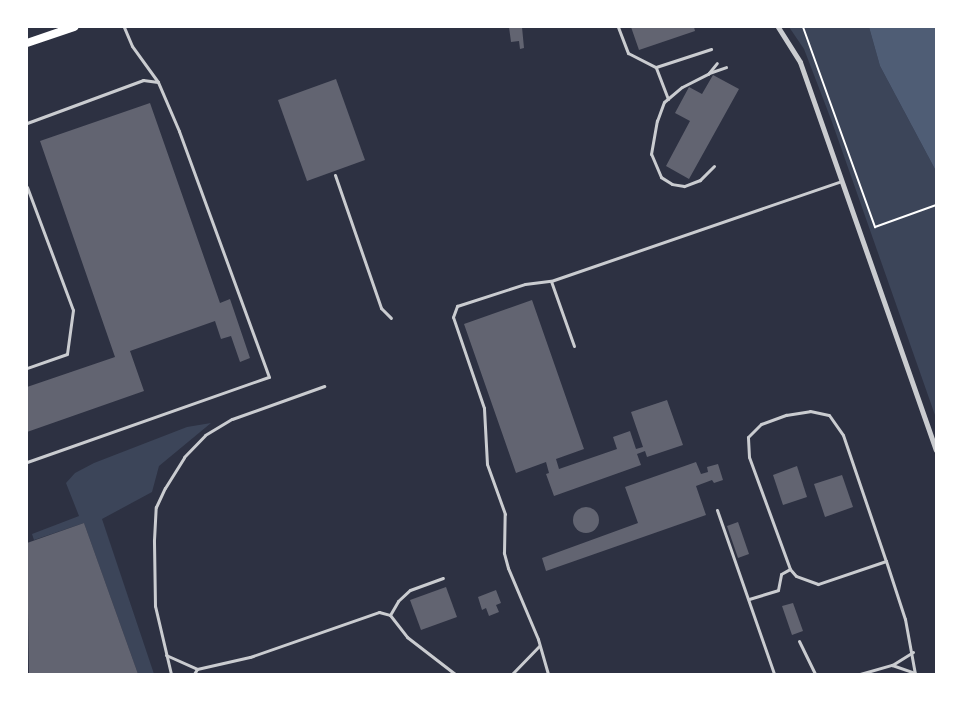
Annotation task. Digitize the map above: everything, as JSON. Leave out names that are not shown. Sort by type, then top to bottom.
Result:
[{"type":"main road","points":[[27,43],[74,27]]},
{"type":"street","points":[[778,27],[800,62],[936,450]]},
{"type":"lane","points":[[27,462],[269,377],[179,130],[158,82],[132,46],[124,27]]},
{"type":"lane","points":[[618,27],[628,53],[656,67],[668,99]]},
{"type":"lane","points":[[656,67],[711,49]]},
{"type":"lane","points":[[708,74],[717,63]]},
{"type":"lane","points":[[714,166],[700,180],[684,186],[667,181],[655,168],[651,154],[664,102],[682,87],[726,67]]},
{"type":"lane","points":[[27,123],[143,80],[158,82]]},
{"type":"lane","points":[[335,175],[381,308],[391,318]]},
{"type":"lane","points":[[548,674],[504,553],[505,514],[487,464],[484,408],[453,317],[458,306],[525,284],[551,281],[842,181]]},
{"type":"lane","points":[[27,186],[73,310],[67,354],[27,369]]},
{"type":"lane","points":[[551,281],[574,346]]},
{"type":"lane","points":[[171,674],[155,606],[153,540],[156,507],[165,488],[184,457],[205,435],[232,419],[324,386]]},
{"type":"lane","points":[[885,561],[818,584],[796,576],[790,569],[749,457],[748,436],[760,424],[786,415],[810,411],[829,415],[843,435],[905,620],[913,652],[915,673],[892,664]]},
{"type":"lane","points":[[717,510],[774,674]]},
{"type":"lane","points":[[749,599],[778,590],[781,574],[790,569]]},
{"type":"lane","points":[[390,615],[398,601],[410,591],[443,578]]},
{"type":"lane","points":[[166,655],[197,669],[250,657],[379,612],[390,615],[407,637],[455,674]]},
{"type":"lane","points":[[799,641],[815,674]]},
{"type":"lane","points":[[512,674],[539,646]]},
{"type":"lane","points":[[860,674],[892,664],[913,652]]},
{"type":"lane","points":[[194,674],[197,669]]},
{"type":"path","points":[[803,27],[875,227],[936,205]]},
{"type":"shaded area","points":[[789,27],[869,27],[880,66],[936,171],[936,418],[832,122],[804,49]]},
{"type":"shaded area","points":[[869,27],[936,27],[936,171],[880,66]]},
{"type":"shaded area","points":[[211,423],[159,466],[152,492],[102,519],[154,674],[138,674],[84,523],[34,540],[32,534],[79,516],[66,483],[75,473],[94,463],[187,427]]},
{"type":"building","points":[[509,27],[522,27],[524,48],[520,49],[519,41],[511,42]]},
{"type":"building","points":[[631,27],[694,27],[695,31],[639,50]]},
{"type":"building","points":[[713,75],[739,89],[689,179],[666,166],[690,121],[675,113],[689,87],[702,94]]},
{"type":"building","points":[[336,79],[365,160],[307,181],[278,100]]},
{"type":"building","points":[[150,103],[220,303],[230,299],[250,358],[240,362],[231,336],[221,339],[215,321],[130,351],[144,391],[27,432],[27,387],[115,357],[40,141]]},
{"type":"building","points":[[532,300],[584,449],[556,459],[559,469],[617,449],[613,437],[630,431],[636,449],[643,447],[631,412],[667,400],[683,445],[647,457],[645,451],[637,454],[641,465],[554,496],[546,474],[549,473],[546,462],[516,473],[464,324]]},
{"type":"building","points":[[696,462],[701,474],[708,472],[707,467],[718,464],[723,480],[714,483],[712,480],[696,486],[706,515],[546,571],[542,558],[638,523],[625,487]]},
{"type":"building","points":[[797,466],[807,497],[783,505],[773,475]]},
{"type":"building","points":[[842,475],[853,507],[825,517],[814,484]]},
{"type":"building","points":[[586,507],[595,511],[599,520],[595,529],[586,533],[577,529],[573,520],[577,511]]},
{"type":"building","points":[[738,522],[749,554],[738,558],[727,526]]},
{"type":"building","points":[[84,523],[138,674],[29,674],[27,543]]},
{"type":"building","points":[[446,587],[457,617],[421,630],[410,600]]},
{"type":"building","points":[[496,590],[501,603],[496,605],[499,612],[489,616],[486,608],[482,610],[478,597]]},
{"type":"building","points":[[793,603],[803,631],[792,635],[782,606]]}]
